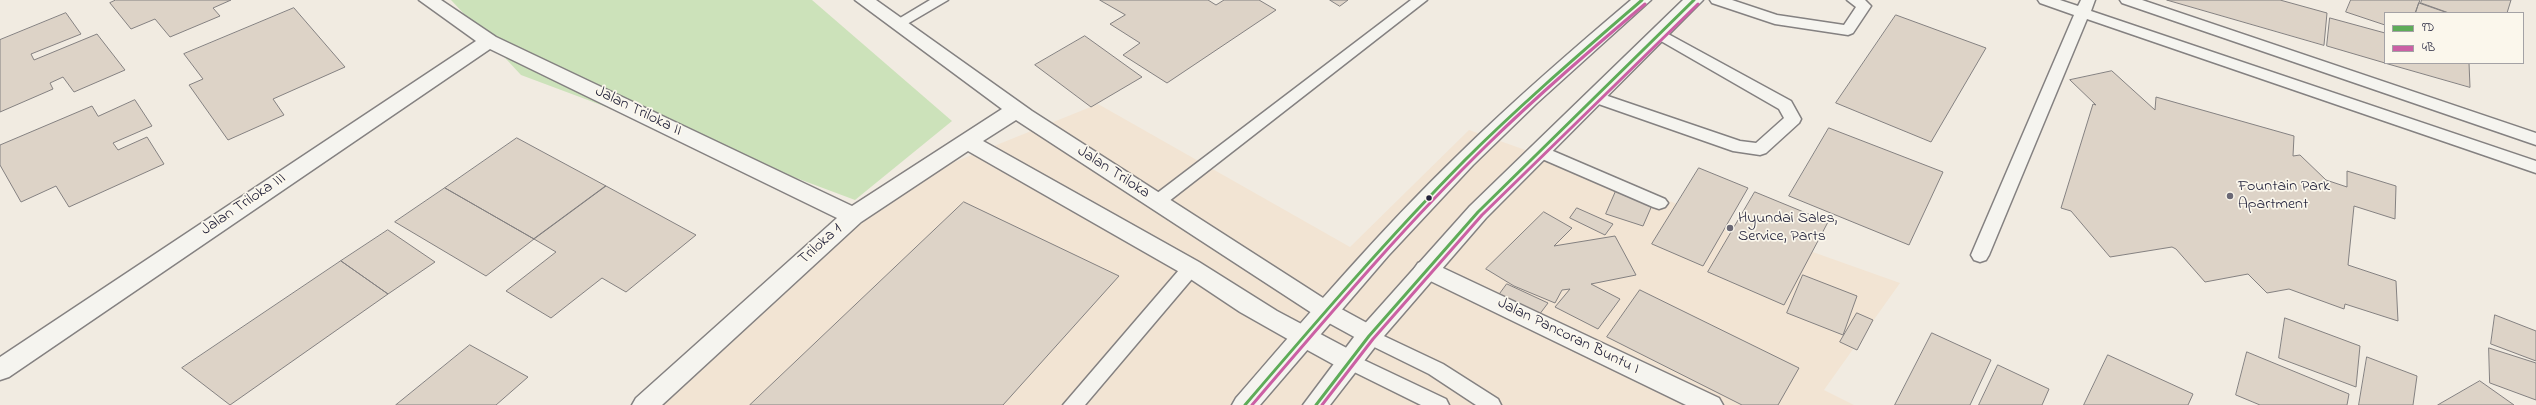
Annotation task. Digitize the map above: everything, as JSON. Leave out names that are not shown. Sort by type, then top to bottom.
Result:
[{"type":"street","name":"Jalan Triloka II","points":[[428,0],[489,41],[853,216]]},
{"type":"street","name":"Jalan Triloka","points":[[864,0],[1017,109],[1326,311],[1369,336]]},
{"type":"street","points":[[1245,405],[1326,311],[1465,160],[1526,102],[1642,0]]},
{"type":"street","points":[[1316,405],[1369,336],[1426,269],[1478,212],[1694,0]]},
{"type":"street","name":"Jalan Triloka III","points":[[0,370],[489,41]]},
{"type":"street","name":"Triloka 1","points":[[645,405],[853,216],[1017,109]]},
{"type":"street","points":[[968,140],[1191,268],[1218,287],[1282,325],[1349,361]]},
{"type":"street","name":"Jalan Pancoran Buntu I","points":[[1426,269],[1710,405]]},
{"type":"lane","points":[[898,24],[941,0]]},
{"type":"lane","points":[[1158,201],[1420,0]]},
{"type":"lane","points":[[1717,0],[1775,19],[1848,30],[1864,6],[1854,0]]},
{"type":"lane","points":[[2045,0],[2085,6],[2536,167]]},
{"type":"lane","points":[[2127,0],[2536,139]]},
{"type":"lane","points":[[1980,255],[2085,6]]},
{"type":"lane","points":[[1596,96],[1739,147],[1760,149],[1793,118],[1785,105],[1659,34]]},
{"type":"lane","points":[[1539,151],[1659,203]]},
{"type":"lane","points":[[1073,405],[1191,268]]},
{"type":"lane","points":[[1369,336],[1436,369],[1491,405]]},
{"type":"lane","points":[[1349,361],[1439,405]]},
{"type":"shaded area","points":[[1098,104],[1350,247],[1469,130],[1900,283],[1824,390],[1854,405],[657,405],[900,184]]},
{"type":"green space","points":[[451,0],[812,0],[952,121],[855,200],[521,75]]},
{"type":"building","points":[[116,0],[231,0],[213,8],[220,16],[170,37],[155,19],[131,29],[110,3]]},
{"type":"building","points":[[1100,0],[1208,0],[1216,5],[1224,0],[1259,0],[1276,10],[1167,83],[1123,55],[1140,43],[1110,24],[1125,15]]},
{"type":"building","points":[[1330,0],[1348,0],[1340,6]]},
{"type":"building","points":[[2167,0],[2280,0],[2327,13],[2324,45]]},
{"type":"building","points":[[2351,0],[2420,0],[2415,12],[2384,12],[2384,25],[2346,12]]},
{"type":"building","points":[[2422,0],[2511,0],[2507,12],[2446,12],[2421,3]]},
{"type":"building","points":[[2419,3],[2445,12],[2416,12]]},
{"type":"building","points":[[294,8],[345,67],[273,99],[284,115],[228,140],[189,85],[203,79],[184,54]]},
{"type":"building","points":[[66,13],[81,34],[31,54],[34,60],[97,34],[125,70],[74,92],[63,77],[50,83],[53,89],[0,112],[0,40]]},
{"type":"building","points":[[1896,15],[1986,48],[1931,142],[1836,103]]},
{"type":"building","points":[[2330,18],[2384,33],[2384,63],[2327,46]]},
{"type":"building","points":[[1085,36],[1142,77],[1091,107],[1035,65]]},
{"type":"building","points":[[2389,64],[2469,64],[2470,87]]},
{"type":"building","name":"Fountain Park Apartment","points":[[2112,71],[2155,110],[2156,97],[2294,136],[2293,156],[2300,155],[2326,180],[2347,187],[2347,171],[2396,186],[2395,219],[2354,206],[2348,265],[2396,281],[2398,321],[2345,304],[2344,309],[2289,289],[2267,293],[2248,274],[2205,282],[2176,249],[2172,247],[2110,257],[2071,211],[2061,208],[2093,104],[2096,105],[2070,80]]},
{"type":"building","points":[[135,100],[152,126],[113,143],[118,150],[147,137],[164,164],[69,207],[56,186],[21,202],[0,165],[0,145],[92,106],[98,116]]},
{"type":"building","points":[[1829,128],[1943,172],[1909,245],[1789,196]]},
{"type":"building","points":[[517,138],[606,186],[534,239],[445,188]]},
{"type":"building","points":[[1699,168],[1748,188],[1703,266],[1652,244]]},
{"type":"building","points":[[606,186],[696,235],[626,292],[602,278],[551,318],[506,291],[556,252],[534,239]]},
{"type":"building","points":[[445,188],[534,239],[486,276],[395,222]]},
{"type":"building","points":[[1616,191],[1653,203],[1643,226],[1606,214]]},
{"type":"building","points":[[1755,192],[1828,222],[1784,305],[1708,272]]},
{"type":"building","points":[[964,202],[1119,276],[1003,405],[750,405]]},
{"type":"building","points":[[1577,208],[1613,224],[1605,235],[1570,218]]},
{"type":"building","points":[[1544,212],[1572,228],[1554,246],[1615,236],[1636,275],[1591,284],[1620,299],[1598,329],[1555,307],[1570,289],[1562,290],[1555,303],[1514,286],[1486,269]]},
{"type":"building","points":[[388,230],[435,262],[388,294],[341,261]]},
{"type":"building","points":[[341,261],[388,294],[230,405],[182,368]]},
{"type":"building","points":[[1803,275],[1857,296],[1843,335],[1787,313]]},
{"type":"building","points":[[1507,284],[1548,303],[1539,315],[1499,295]]},
{"type":"building","points":[[1640,290],[1799,368],[1778,405],[1742,405],[1607,337]]},
{"type":"building","points":[[1857,313],[1873,320],[1857,350],[1840,342]]},
{"type":"building","points":[[2495,315],[2536,331],[2536,361],[2491,344]]},
{"type":"building","points":[[2285,318],[2360,346],[2356,387],[2279,358]]},
{"type":"building","points":[[1932,333],[1991,360],[1970,405],[1895,405]]},
{"type":"building","points":[[470,345],[528,377],[496,405],[396,405]]},
{"type":"building","points":[[2489,348],[2536,363],[2536,400],[2490,383]]},
{"type":"building","points":[[2247,352],[2349,394],[2347,405],[2260,405],[2236,395]]},
{"type":"building","points":[[2108,355],[2193,394],[2188,405],[2084,405]]},
{"type":"building","points":[[2367,357],[2417,376],[2413,405],[2359,405]]},
{"type":"building","points":[[1998,365],[2049,389],[2042,405],[1979,405]]},
{"type":"building","points":[[2480,381],[2514,405],[2438,405]]},
{"type":"transit line","name":"9D","points":[[1245,405],[1380,250],[1465,160],[1530,98],[1642,0]]},
{"type":"transit line","name":"9D","points":[[1316,405],[1369,336],[1478,212],[1694,0]]},
{"type":"transit line","name":"4B","points":[[1252,405],[1385,252],[1468,164],[1577,62],[1645,4]]},
{"type":"transit line","name":"4B","points":[[1322,405],[1373,339],[1482,215],[1698,4]]},
{"type":"place","name":"Fountain Park Apartment","points":[[2230,196]]},
{"type":"place","name":"Hyundai Sales, Service, Parts","points":[[1730,228]]}]
